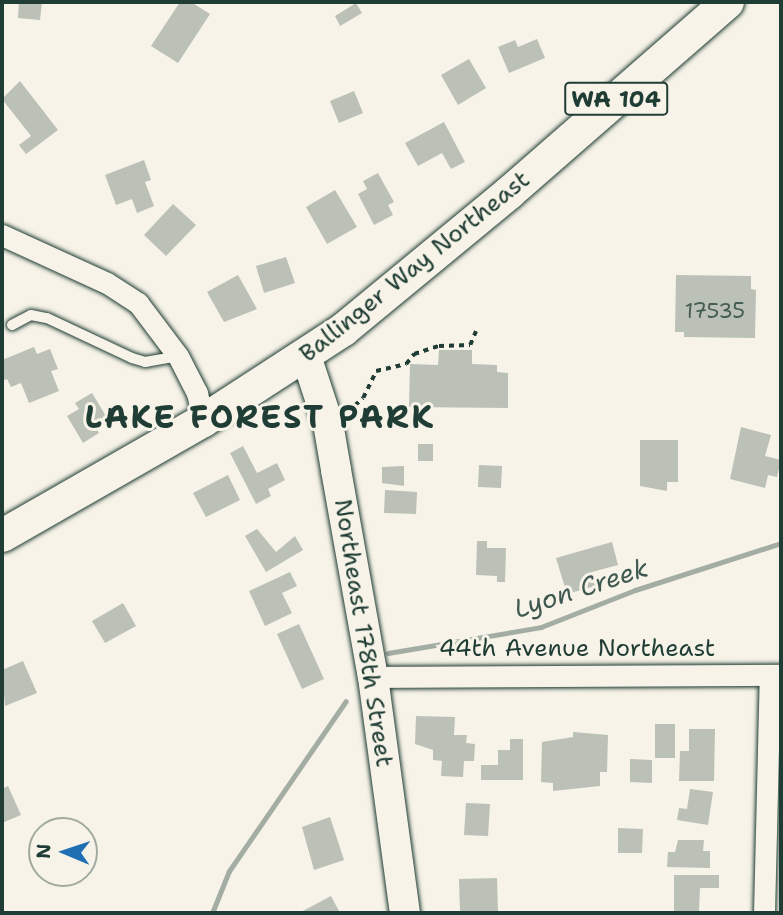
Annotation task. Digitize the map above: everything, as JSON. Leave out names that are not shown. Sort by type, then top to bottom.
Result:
[{"type":"main road","name":"Ballinger Way Northeast","points":[[2,535],[203,420],[306,356],[501,199],[727,2]]},
{"type":"main road","name":"Northeast 178th Street","points":[[306,356],[328,423],[373,677],[405,913]]},
{"type":"street","points":[[2,235],[107,283],[138,303],[178,356],[197,393],[203,420]]},
{"type":"street","points":[[764,913],[776,675]]},
{"type":"street","name":"44th Avenue Northeast","points":[[373,677],[776,675]]},
{"type":"lane","points":[[12,325],[31,315],[47,318],[145,362],[178,356]]},
{"type":"path","points":[[342,415],[363,398],[376,371],[406,364],[414,354],[439,346],[470,345],[475,331]]},
{"type":"building","points":[[19,2],[42,2],[40,20],[18,18]]},
{"type":"building","points":[[180,2],[191,2],[210,14],[178,63],[151,46]]},
{"type":"building","points":[[356,3],[362,13],[340,26],[335,16]]},
{"type":"building","points":[[537,39],[545,58],[509,73],[498,47],[515,40],[518,47]]},
{"type":"building","points":[[469,59],[486,88],[458,105],[441,75]]},
{"type":"building","points":[[20,81],[58,130],[26,154],[19,145],[31,136],[2,99]]},
{"type":"building","points":[[354,91],[363,113],[339,123],[330,101]]},
{"type":"building","points":[[444,122],[465,162],[451,169],[442,153],[418,166],[405,143]]},
{"type":"building","points":[[144,160],[151,180],[145,182],[154,206],[137,213],[132,199],[116,205],[105,175]]},
{"type":"building","points":[[378,173],[394,202],[388,205],[393,215],[374,225],[358,194],[367,189],[363,181]]},
{"type":"building","points":[[335,190],[357,227],[327,244],[306,207]]},
{"type":"building","points":[[173,204],[196,225],[166,256],[144,235]]},
{"type":"building","points":[[286,257],[295,283],[264,293],[256,266]]},
{"type":"building","points":[[238,275],[257,309],[224,322],[207,292]]},
{"type":"building","points":[[676,275],[751,276],[751,289],[756,290],[755,338],[684,337],[684,332],[675,332]]},
{"type":"building","points":[[34,347],[37,354],[50,349],[58,369],[51,371],[59,391],[29,403],[21,383],[11,387],[7,379],[2,381],[2,360]]},
{"type":"building","points":[[439,350],[472,350],[472,364],[497,365],[497,372],[508,373],[508,408],[409,407],[410,364],[438,365]]},
{"type":"building","points":[[92,393],[106,416],[93,423],[99,433],[83,443],[67,416],[79,409],[75,403]]},
{"type":"building","points":[[741,427],[771,435],[765,456],[781,460],[777,477],[768,475],[765,488],[730,479]]},
{"type":"building","points":[[640,440],[678,440],[678,482],[667,482],[667,491],[640,486]]},
{"type":"building","points":[[418,444],[433,444],[433,461],[418,461]]},
{"type":"building","points":[[243,446],[257,473],[277,463],[285,480],[268,489],[271,496],[256,504],[230,453]]},
{"type":"building","points":[[479,465],[502,466],[501,488],[478,487]]},
{"type":"building","points":[[404,466],[404,486],[382,483],[382,467]]},
{"type":"building","points":[[228,475],[240,500],[206,517],[193,493]]},
{"type":"building","points":[[385,490],[417,492],[416,514],[384,513]]},
{"type":"building","points":[[257,529],[276,552],[295,536],[303,550],[266,572],[245,536]]},
{"type":"building","points":[[477,541],[487,541],[487,548],[506,548],[505,582],[497,582],[497,576],[476,575]]},
{"type":"building","points":[[612,542],[618,565],[592,572],[595,586],[567,594],[556,558]]},
{"type":"building","points":[[290,572],[297,586],[282,593],[292,613],[265,626],[249,591]]},
{"type":"building","points":[[123,603],[136,626],[105,643],[92,621]]},
{"type":"building","points":[[299,624],[324,679],[302,689],[277,634]]},
{"type":"building","points":[[23,661],[37,693],[5,706],[2,670]]},
{"type":"building","points":[[416,716],[455,717],[454,735],[467,735],[466,743],[475,744],[474,761],[464,761],[463,777],[441,776],[442,761],[433,760],[433,750],[415,744]]},
{"type":"building","points":[[655,724],[675,724],[675,758],[655,758]]},
{"type":"building","points":[[689,729],[715,729],[714,781],[679,781],[680,751],[689,751]]},
{"type":"building","points":[[573,732],[608,735],[607,772],[600,772],[600,786],[553,791],[553,783],[541,782],[542,742],[573,737]]},
{"type":"building","points":[[510,739],[523,739],[523,780],[481,780],[481,765],[498,765],[498,750],[510,750]]},
{"type":"building","points":[[630,759],[652,760],[652,783],[630,782]]},
{"type":"building","points":[[8,786],[21,815],[2,823],[2,789]]},
{"type":"building","points":[[690,789],[713,792],[708,825],[677,820],[679,808],[687,809]]},
{"type":"building","points":[[466,803],[490,804],[488,836],[464,835]]},
{"type":"building","points":[[330,817],[344,860],[314,870],[302,827]]},
{"type":"building","points":[[618,828],[643,829],[642,853],[618,853]]},
{"type":"building","points":[[678,840],[704,840],[703,851],[710,851],[710,868],[667,867],[668,852],[675,852]]},
{"type":"building","points":[[674,875],[719,875],[719,888],[700,888],[699,911],[674,911]]},
{"type":"building","points":[[497,878],[498,913],[460,913],[459,879]]},
{"type":"building","points":[[331,896],[340,913],[299,913]]},
{"type":"waterway","name":"Lyon Creek","points":[[388,653],[541,627],[635,590],[781,543]]},
{"type":"waterway","name":"Lyon Creek","points":[[212,913],[229,871],[346,701]]},
{"type":"district","name":"LAKE FOREST PARK","points":[[260,417]]}]
